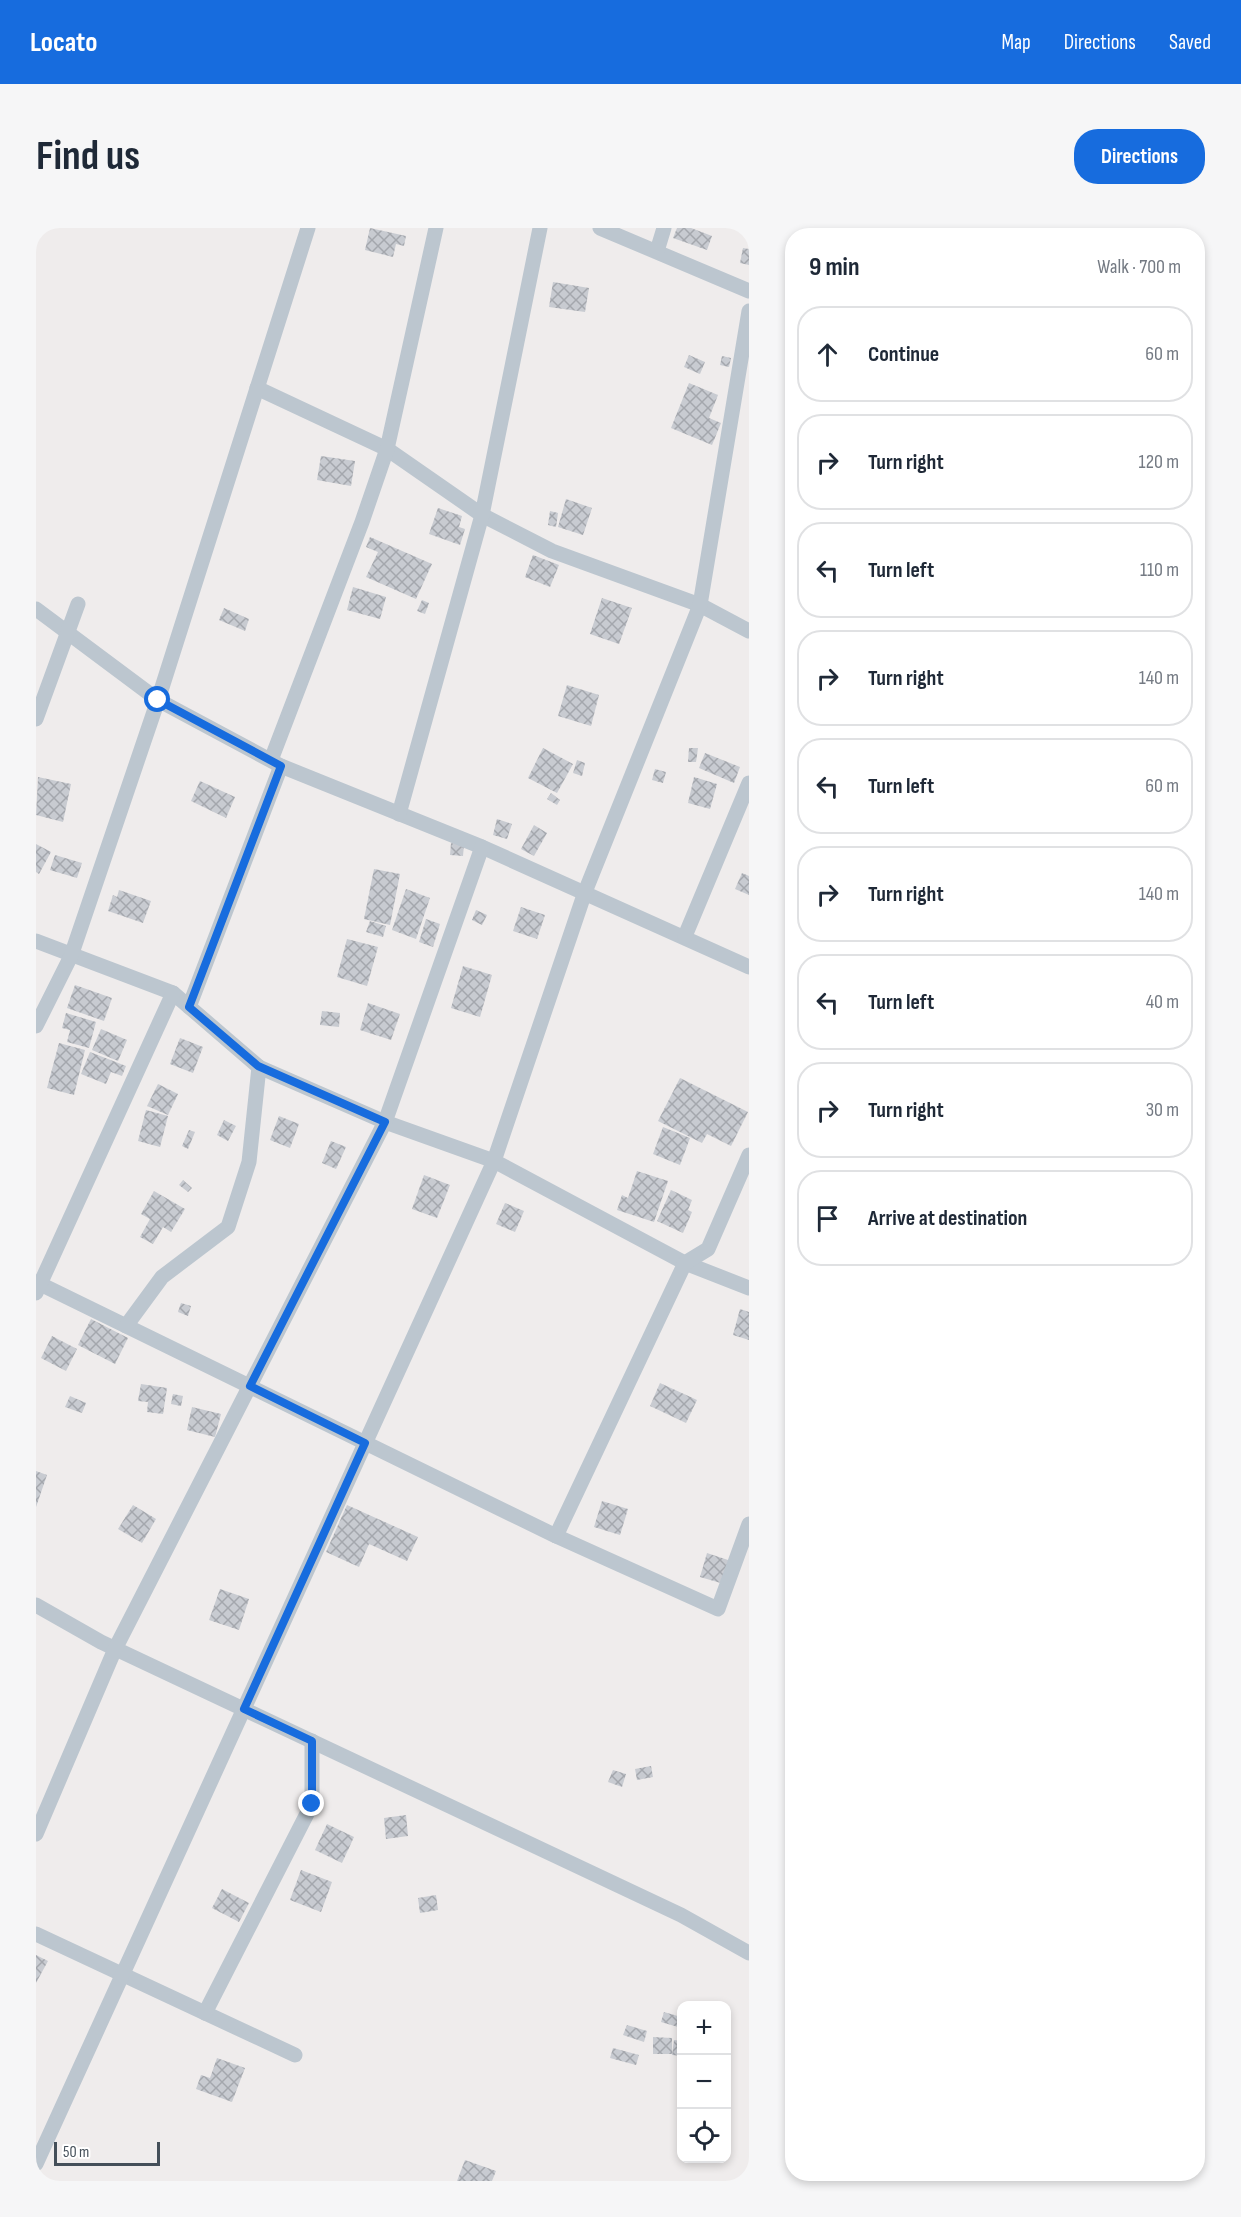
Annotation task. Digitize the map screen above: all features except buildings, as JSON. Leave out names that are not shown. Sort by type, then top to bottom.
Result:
[{"type":"street","points":[[36,1026],[71,956],[158,700],[308,228]]},
{"type":"street","points":[[189,1007],[387,449],[436,228]]},
{"type":"street","points":[[399,814],[482,515],[540,228]]},
{"type":"street","points":[[600,228],[749,291]]},
{"type":"street","points":[[657,251],[664,228]]},
{"type":"street","points":[[36,2164],[494,1161],[585,892],[700,605],[749,311]]},
{"type":"street","points":[[257,388],[387,449],[482,515],[552,551],[700,605],[749,631]]},
{"type":"street","points":[[36,719],[78,604]]},
{"type":"street","points":[[36,609],[158,700],[276,763],[482,847],[685,936],[749,967]]},
{"type":"street","points":[[685,936],[749,783]]},
{"type":"street","points":[[36,1834],[115,1648],[385,1122],[482,847]]},
{"type":"street","points":[[36,941],[173,993],[258,1066],[385,1122],[494,1161],[685,1263],[749,1288]]},
{"type":"street","points":[[173,993],[37,1286],[126,1326],[556,1536],[718,1609],[749,1524]]},
{"type":"street","points":[[126,1326],[162,1277],[228,1227],[249,1162],[258,1066]]},
{"type":"street","points":[[556,1536],[685,1263],[708,1249],[749,1155]]},
{"type":"street","points":[[36,1605],[115,1648],[681,1915],[749,1953]]},
{"type":"street","points":[[205,2013],[312,1804],[312,1741]]},
{"type":"street","points":[[36,1934],[295,2055]]},
{"type":"route","points":[[158,700],[281,766],[189,1007],[258,1066],[385,1122],[250,1386],[365,1443],[244,1709],[312,1741],[312,1804]]}]
